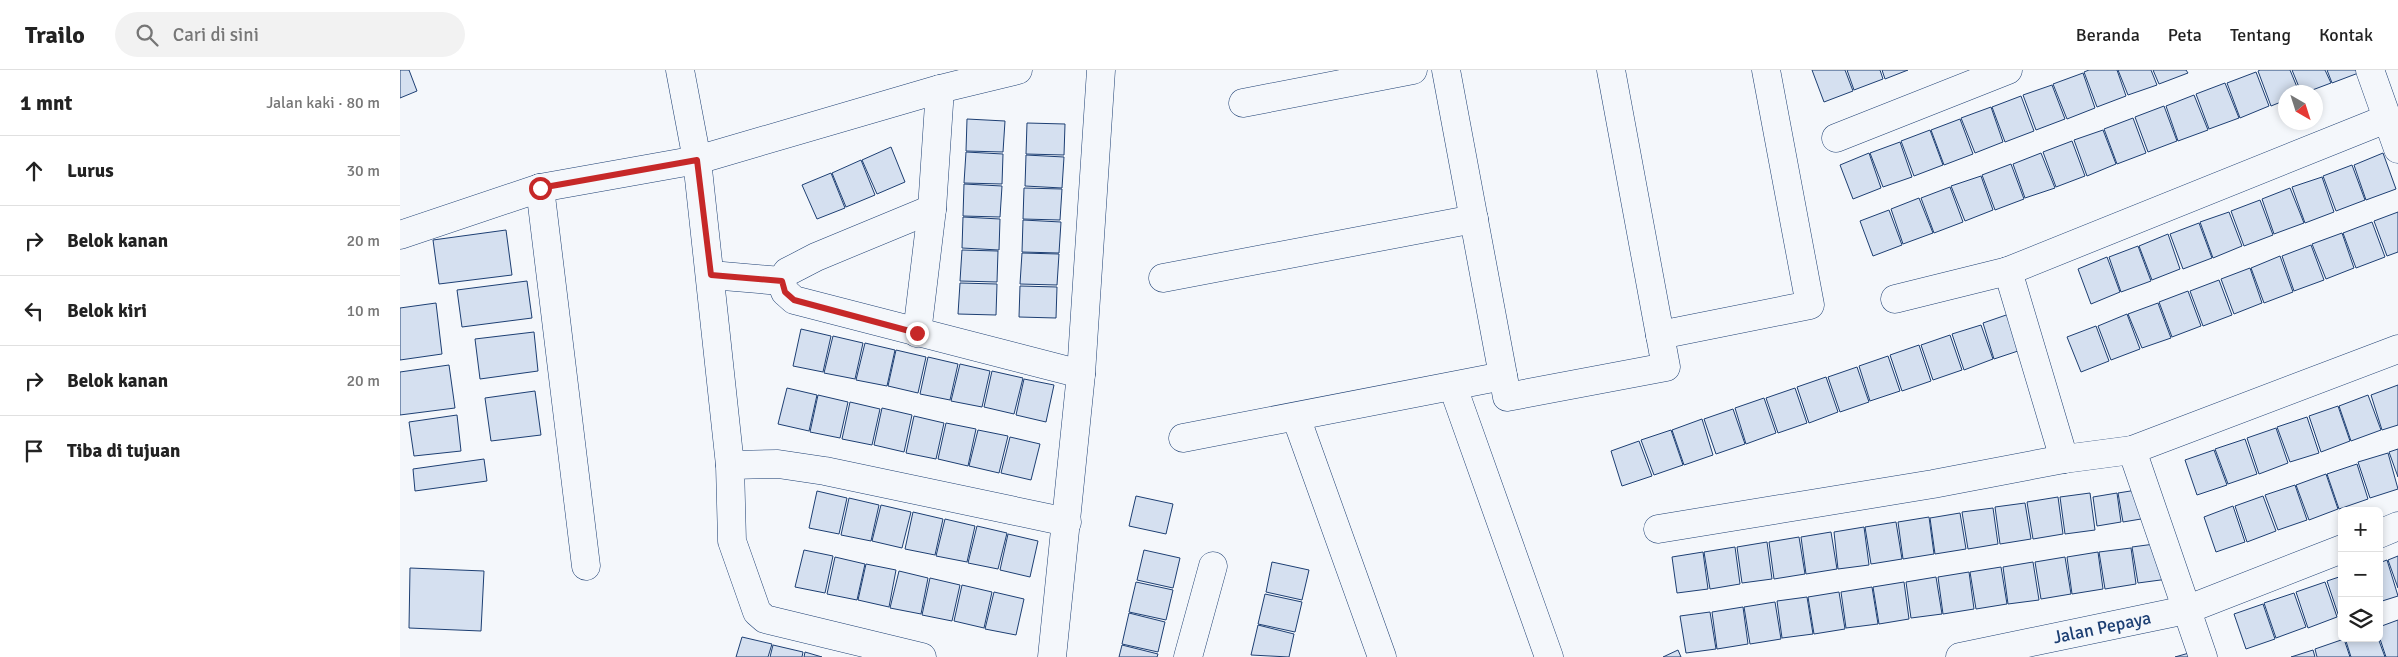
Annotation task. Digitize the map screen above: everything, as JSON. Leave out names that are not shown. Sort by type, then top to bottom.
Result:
[{"type":"street","points":[[680,70],[697,160],[711,275],[730,465],[732,541],[757,612],[765,620],[922,657]]},
{"type":"street","points":[[400,236],[540,188],[697,160],[940,89],[1018,70]]},
{"type":"street","points":[[1052,657],[1081,374],[1101,70]]},
{"type":"street","points":[[1243,103],[1413,70]]},
{"type":"street","points":[[1446,70],[1507,397],[1666,367],[1610,70]]},
{"type":"street","points":[[1660,335],[1810,305],[1766,70]]},
{"type":"street","points":[[1836,138],[2008,70]]},
{"type":"street","points":[[2370,70],[2398,150]]},
{"type":"street","points":[[917,333],[932,210],[940,89]]},
{"type":"street","points":[[1895,299],[2008,271],[2386,119]]},
{"type":"street","points":[[540,188],[586,566]]},
{"type":"street","points":[[932,210],[816,257],[787,272],[782,281],[785,292],[794,300],[1081,374]]},
{"type":"street","points":[[1163,278],[1474,218]]},
{"type":"street","points":[[2008,271],[2064,459]]},
{"type":"street","points":[[711,275],[782,281]]},
{"type":"street","points":[[1658,530],[1933,484],[2064,459],[2132,450],[2398,349]]},
{"type":"street","points":[[1183,438],[1503,376]]},
{"type":"street","points":[[1453,387],[1549,657]]},
{"type":"street","points":[[1296,417],[1382,657]]},
{"type":"street","points":[[2132,450],[2203,657]]},
{"type":"street","points":[[730,465],[778,464],[825,471],[1067,522]]},
{"type":"street","points":[[2383,532],[2398,526]]},
{"type":"street","name":"Jalan Pepaya","points":[[1960,657],[2186,610],[2338,551]]},
{"type":"street","points":[[1188,657],[1212,566]]},
{"type":"street","points":[[2013,657],[2071,634]]},
{"type":"building","points":[[400,70],[409,70],[417,91],[400,98]]},
{"type":"building","points":[[1812,70],[1845,70],[1853,91],[1824,102]]},
{"type":"building","points":[[1847,70],[1880,70],[1883,79],[1854,90]]},
{"type":"building","points":[[1882,70],[1908,70],[1885,79]]},
{"type":"building","points":[[2089,70],[2117,70],[2126,96],[2097,107],[2084,72]]},
{"type":"building","points":[[2118,70],[2151,70],[2157,85],[2128,95]]},
{"type":"building","points":[[2153,70],[2186,70],[2188,73],[2159,84]]},
{"type":"building","points":[[2290,70],[2296,85],[2278,85],[2278,103],[2271,106],[2258,71]]},
{"type":"building","points":[[2292,70],[2325,70],[2331,83],[2323,86],[2298,85]]},
{"type":"building","points":[[2327,70],[2360,70],[2361,72],[2332,83]]},
{"type":"building","points":[[2256,72],[2269,106],[2240,118],[2227,83]]},
{"type":"building","points":[[2083,73],[2095,108],[2067,119],[2053,84]]},
{"type":"building","points":[[2225,83],[2239,118],[2209,129],[2196,94]]},
{"type":"building","points":[[2052,85],[2065,119],[2036,130],[2023,95]]},
{"type":"building","points":[[2194,95],[2208,130],[2178,141],[2166,106]]},
{"type":"building","points":[[2021,96],[2034,131],[2005,142],[1992,107]]},
{"type":"building","points":[[2164,106],[2177,141],[2148,152],[2135,117]]},
{"type":"building","points":[[1991,107],[2003,142],[1975,153],[1961,118]]},
{"type":"building","points":[[2133,118],[2146,153],[2117,164],[2104,129]]},
{"type":"building","points":[[967,119],[1005,121],[1003,152],[966,151]]},
{"type":"building","points":[[1960,119],[1973,154],[1944,165],[1931,130]]},
{"type":"building","points":[[1027,123],[1065,124],[1064,155],[1026,154]]},
{"type":"building","points":[[1930,130],[1943,165],[1914,176],[1901,141]]},
{"type":"building","points":[[2103,130],[2116,164],[2087,176],[2074,140]]},
{"type":"building","points":[[2072,141],[2085,176],[2056,187],[2043,152]]},
{"type":"building","points":[[1900,142],[1912,177],[1883,187],[1870,153]]},
{"type":"building","points":[[891,147],[905,182],[877,194],[862,160]]},
{"type":"building","points":[[966,152],[1003,154],[1002,184],[964,183]]},
{"type":"building","points":[[1869,153],[1881,188],[1853,199],[1840,165]]},
{"type":"building","points":[[2041,153],[2055,188],[2025,198],[2013,164]]},
{"type":"building","points":[[2383,153],[2396,189],[2366,200],[2354,165]]},
{"type":"building","points":[[1026,155],[1064,157],[1062,188],[1025,186]]},
{"type":"building","points":[[861,160],[875,195],[846,207],[832,173]]},
{"type":"building","points":[[2011,164],[2024,199],[1995,210],[1982,175]]},
{"type":"building","points":[[2352,165],[2365,200],[2336,211],[2323,176]]},
{"type":"building","points":[[831,173],[845,208],[817,219],[802,185]]},
{"type":"building","points":[[1981,176],[1993,210],[1965,221],[1951,186]]},
{"type":"building","points":[[2322,177],[2334,212],[2305,223],[2292,187]]},
{"type":"building","points":[[964,184],[1002,186],[1000,217],[963,216]]},
{"type":"building","points":[[1950,187],[1963,222],[1934,233],[1921,198]]},
{"type":"building","points":[[1024,188],[1062,189],[1060,220],[1023,219]]},
{"type":"building","points":[[2290,188],[2304,223],[2274,234],[2262,199]]},
{"type":"building","points":[[1919,198],[1933,233],[1903,244],[1891,209]]},
{"type":"building","points":[[2260,200],[2273,235],[2244,246],[2231,211]]},
{"type":"building","points":[[1889,210],[1902,245],[1873,256],[1860,221]]},
{"type":"building","points":[[2229,212],[2242,246],[2213,258],[2200,222]]},
{"type":"building","points":[[2398,212],[2398,252],[2387,256],[2374,221]]},
{"type":"building","points":[[963,217],[1000,219],[999,250],[962,248]]},
{"type":"building","points":[[1023,220],[1061,222],[1059,253],[1022,252]]},
{"type":"building","points":[[2372,222],[2385,257],[2356,268],[2343,233]]},
{"type":"building","points":[[2199,223],[2212,258],[2183,269],[2170,234]]},
{"type":"building","points":[[506,230],[512,275],[439,284],[433,240]]},
{"type":"building","points":[[2342,233],[2354,268],[2326,279],[2312,244]]},
{"type":"building","points":[[2168,234],[2180,269],[2152,280],[2139,246]]},
{"type":"building","points":[[2311,245],[2324,280],[2294,291],[2282,256]]},
{"type":"building","points":[[2138,246],[2151,281],[2121,292],[2109,257]]},
{"type":"building","points":[[962,250],[998,251],[997,282],[960,281]]},
{"type":"building","points":[[1022,253],[1059,254],[1057,285],[1020,284]]},
{"type":"building","points":[[2280,256],[2293,292],[2264,303],[2251,268]]},
{"type":"building","points":[[2107,257],[2120,292],[2091,304],[2078,269]]},
{"type":"building","points":[[2250,268],[2262,303],[2234,314],[2221,279]]},
{"type":"building","points":[[2219,280],[2232,315],[2203,326],[2190,291]]},
{"type":"building","points":[[527,281],[532,318],[462,327],[457,290]]},
{"type":"building","points":[[960,283],[997,284],[996,315],[958,314]]},
{"type":"building","points":[[1020,286],[1057,287],[1056,318],[1019,317]]},
{"type":"building","points":[[2188,291],[2201,326],[2172,337],[2159,302]]},
{"type":"building","points":[[436,303],[442,354],[400,360],[400,308]]},
{"type":"building","points":[[2158,303],[2171,338],[2142,348],[2128,314]]},
{"type":"building","points":[[2012,313],[2024,349],[1994,359],[1983,323]]},
{"type":"building","points":[[2127,314],[2140,349],[2111,360],[2098,326]]},
{"type":"building","points":[[1981,325],[1993,359],[1964,370],[1952,334]]},
{"type":"building","points":[[2096,326],[2109,361],[2081,372],[2067,337]]},
{"type":"building","points":[[801,329],[831,336],[823,372],[793,366]]},
{"type":"building","points":[[534,332],[538,371],[480,379],[475,339]]},
{"type":"building","points":[[1950,335],[1962,370],[1933,380],[1921,345]]},
{"type":"building","points":[[833,336],[863,343],[855,379],[824,373]]},
{"type":"building","points":[[865,343],[895,350],[887,386],[856,380]]},
{"type":"building","points":[[1919,345],[1931,381],[1902,391],[1890,355]]},
{"type":"building","points":[[896,350],[926,357],[918,393],[888,386]]},
{"type":"building","points":[[1888,356],[1900,391],[1870,401],[1859,366]]},
{"type":"building","points":[[928,357],[958,364],[950,400],[920,394]]},
{"type":"building","points":[[960,364],[990,371],[982,407],[951,401]]},
{"type":"building","points":[[449,365],[455,408],[400,415],[400,372]]},
{"type":"building","points":[[1857,367],[1869,402],[1840,412],[1828,377]]},
{"type":"building","points":[[992,371],[1023,378],[1014,414],[984,407]]},
{"type":"building","points":[[1826,377],[1838,412],[1809,423],[1797,387]]},
{"type":"building","points":[[1024,379],[1054,385],[1046,422],[1016,415]]},
{"type":"building","points":[[2398,385],[2398,425],[2382,430],[2371,395]]},
{"type":"building","points":[[787,388],[817,395],[809,431],[778,424]]},
{"type":"building","points":[[1795,388],[1807,423],[1778,433],[1766,398]]},
{"type":"building","points":[[535,391],[541,435],[491,441],[485,398]]},
{"type":"building","points":[[818,395],[848,402],[840,438],[810,432]]},
{"type":"building","points":[[2368,395],[2381,430],[2351,441],[2339,406]]},
{"type":"building","points":[[1764,398],[1776,433],[1746,444],[1735,408]]},
{"type":"building","points":[[850,402],[880,409],[872,445],[842,439]]},
{"type":"building","points":[[2338,406],[2350,441],[2321,452],[2309,416]]},
{"type":"building","points":[[882,408],[912,415],[904,452],[874,445]]},
{"type":"building","points":[[1733,409],[1745,444],[1716,454],[1704,419]]},
{"type":"building","points":[[457,415],[461,451],[414,456],[409,422]]},
{"type":"building","points":[[914,416],[944,423],[936,459],[906,453]]},
{"type":"building","points":[[2307,417],[2319,453],[2290,462],[2277,427]]},
{"type":"building","points":[[1702,419],[1713,455],[1684,465],[1672,430]]},
{"type":"building","points":[[946,423],[976,429],[968,466],[938,459]]},
{"type":"building","points":[[2276,428],[2288,463],[2259,474],[2247,438]]},
{"type":"building","points":[[978,430],[1008,436],[999,473],[969,466]]},
{"type":"building","points":[[1671,430],[1683,465],[1654,475],[1641,440]]},
{"type":"building","points":[[1010,437],[1040,444],[1031,480],[1001,473]]},
{"type":"building","points":[[2245,439],[2257,474],[2228,484],[2215,449]]},
{"type":"building","points":[[1639,441],[1652,476],[1622,486],[1611,451]]},
{"type":"building","points":[[2398,449],[2398,477],[2389,452]]},
{"type":"building","points":[[2214,450],[2227,485],[2197,495],[2185,460]]},
{"type":"building","points":[[2388,453],[2398,489],[2370,498],[2358,462]]},
{"type":"building","points":[[484,459],[487,481],[415,491],[413,469]]},
{"type":"building","points":[[2357,464],[2368,499],[2345,507],[2338,507],[2327,474]]},
{"type":"building","points":[[2326,474],[2338,509],[2309,520],[2296,485]]},
{"type":"building","points":[[2295,485],[2307,520],[2278,530],[2265,495]]},
{"type":"building","points":[[2143,489],[2147,518],[2123,522],[2118,493]]},
{"type":"building","points":[[817,491],[847,498],[839,534],[809,528]]},
{"type":"building","points":[[2090,493],[2095,530],[2065,534],[2060,497]]},
{"type":"building","points":[[2117,493],[2121,522],[2097,526],[2093,497]]},
{"type":"building","points":[[1136,496],[1173,504],[1166,534],[1129,526]]},
{"type":"building","points":[[2263,496],[2276,531],[2247,542],[2235,506]]},
{"type":"building","points":[[2058,497],[2063,534],[2033,539],[2027,502]]},
{"type":"building","points":[[849,498],[879,505],[871,541],[841,535]]},
{"type":"building","points":[[2025,503],[2031,539],[2000,544],[1995,507]]},
{"type":"building","points":[[881,505],[911,512],[902,548],[872,541]]},
{"type":"building","points":[[2233,506],[2245,542],[2216,552],[2204,517]]},
{"type":"building","points":[[1993,508],[1998,544],[1968,549],[1962,512]]},
{"type":"building","points":[[913,512],[943,519],[935,555],[905,549]]},
{"type":"building","points":[[1960,513],[1966,549],[1935,554],[1930,518]]},
{"type":"building","points":[[1929,517],[1934,554],[1903,559],[1898,522]]},
{"type":"building","points":[[945,519],[975,526],[967,562],[936,556]]},
{"type":"building","points":[[1896,522],[1902,559],[1871,564],[1865,527]]},
{"type":"building","points":[[977,526],[1007,533],[998,569],[968,563]]},
{"type":"building","points":[[1864,527],[1869,565],[1838,569],[1834,532]]},
{"type":"building","points":[[1831,532],[1837,569],[1806,574],[1801,537]]},
{"type":"building","points":[[1008,534],[1038,541],[1030,577],[1000,570]]},
{"type":"building","points":[[1799,537],[1805,574],[1774,579],[1769,542]]},
{"type":"building","points":[[1767,542],[1772,579],[1742,583],[1737,547]]},
{"type":"building","points":[[2162,543],[2168,579],[2138,583],[2132,547]]},
{"type":"building","points":[[1735,547],[1740,584],[1710,589],[1704,552]]},
{"type":"building","points":[[2131,548],[2136,584],[2105,589],[2099,552]]},
{"type":"building","points":[[804,550],[833,556],[825,593],[795,587]]},
{"type":"building","points":[[1144,550],[1180,558],[1173,588],[1137,580]]},
{"type":"building","points":[[1703,552],[1708,589],[1677,593],[1672,557]]},
{"type":"building","points":[[2098,552],[2103,589],[2072,594],[2067,557]]},
{"type":"building","points":[[2398,556],[2398,588],[2388,560]]},
{"type":"building","points":[[835,557],[865,564],[857,600],[827,594]]},
{"type":"building","points":[[2065,557],[2071,594],[2041,599],[2035,562]]},
{"type":"building","points":[[2387,560],[2398,596],[2383,601],[2383,597],[2383,562]]},
{"type":"building","points":[[1272,562],[1309,570],[1302,600],[1266,592]]},
{"type":"building","points":[[2033,562],[2039,600],[2008,604],[2003,567]]},
{"type":"building","points":[[866,564],[896,570],[889,607],[858,600]]},
{"type":"building","points":[[2001,567],[2007,604],[1976,609],[1970,572]]},
{"type":"building","points":[[410,568],[484,571],[481,631],[409,628]]},
{"type":"building","points":[[899,571],[928,578],[921,614],[890,608]]},
{"type":"building","points":[[1969,572],[1974,609],[1943,614],[1938,577]]},
{"type":"building","points":[[1936,577],[1942,614],[1911,618],[1906,582]]},
{"type":"building","points":[[2338,577],[2338,614],[2327,581]]},
{"type":"building","points":[[930,578],[960,585],[952,621],[922,615]]},
{"type":"building","points":[[1136,582],[1173,590],[1166,620],[1129,612]]},
{"type":"building","points":[[1904,582],[1909,619],[1879,624],[1873,587]]},
{"type":"building","points":[[2325,582],[2337,617],[2308,628],[2296,592]]},
{"type":"building","points":[[962,585],[992,592],[984,628],[954,621]]},
{"type":"building","points":[[1872,587],[1878,624],[1846,628],[1841,592]]},
{"type":"building","points":[[994,592],[1024,599],[1016,635],[985,629]]},
{"type":"building","points":[[1839,592],[1845,629],[1814,634],[1808,597]]},
{"type":"building","points":[[2294,593],[2306,627],[2276,638],[2264,603]]},
{"type":"building","points":[[1265,594],[1302,602],[1295,632],[1258,624]]},
{"type":"building","points":[[1807,597],[1813,634],[1782,638],[1777,601]]},
{"type":"building","points":[[1775,602],[1781,639],[1750,644],[1744,607]]},
{"type":"building","points":[[2263,604],[2275,639],[2246,649],[2234,614]]},
{"type":"building","points":[[1743,607],[1748,644],[1717,649],[1712,612]]},
{"type":"building","points":[[1710,612],[1716,649],[1686,653],[1680,616]]},
{"type":"building","points":[[1129,613],[1165,622],[1158,652],[1122,644]]},
{"type":"building","points":[[2398,620],[2398,657],[2386,657],[2381,642],[2383,642],[2383,626]]},
{"type":"building","points":[[1258,625],[1294,634],[1289,657],[1251,655]]},
{"type":"building","points":[[742,637],[772,644],[768,657],[736,657]]},
{"type":"building","points":[[2338,641],[2345,642],[2350,657],[2317,657],[2315,649]]},
{"type":"building","points":[[2346,642],[2379,642],[2385,657],[2351,657]]},
{"type":"building","points":[[773,645],[803,652],[802,657],[770,657]]},
{"type":"building","points":[[1122,645],[1158,654],[1157,657],[1119,657]]},
{"type":"building","points":[[1678,650],[1681,657],[1663,657]]},
{"type":"building","points":[[2313,650],[2315,657],[2291,657]]},
{"type":"building","points":[[2196,651],[2198,657],[2175,657]]},
{"type":"building","points":[[805,652],[822,657],[804,657]]},
{"type":"route","points":[[540,188],[697,160],[711,275],[782,281],[785,292],[794,300],[917,333]]}]
